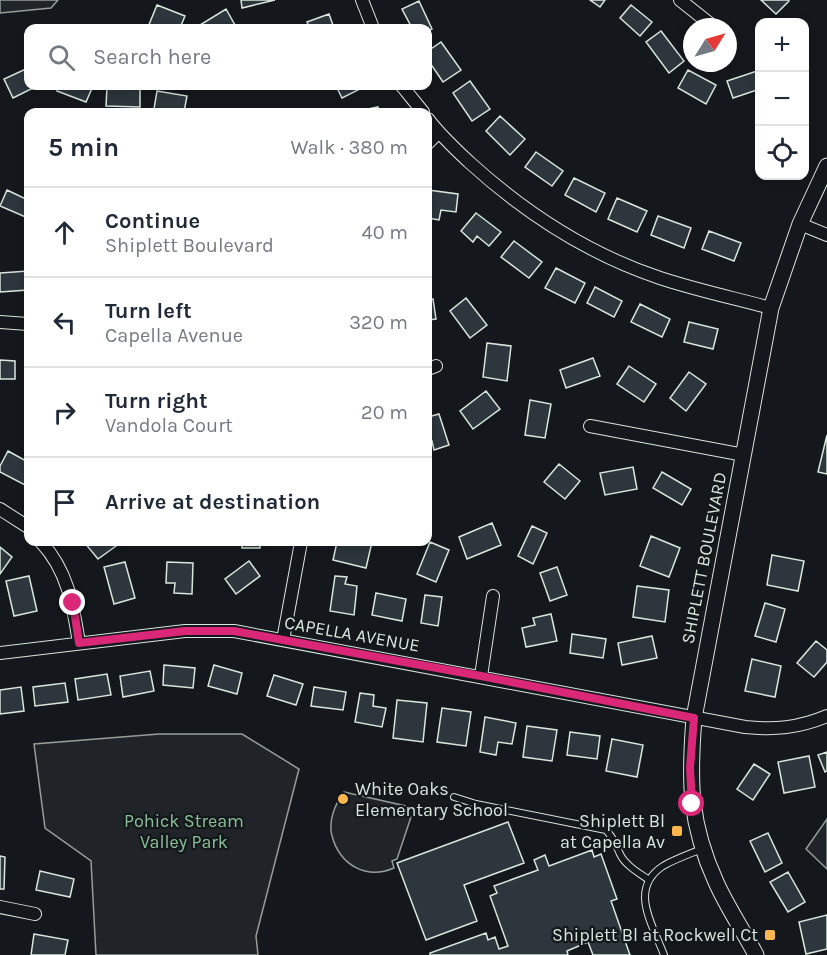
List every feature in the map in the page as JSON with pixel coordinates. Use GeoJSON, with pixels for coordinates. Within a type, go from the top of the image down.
{"type":"FeatureCollection","features":[{"type":"Feature","properties":{"kind":"street"},"geometry":{"type":"LineString","coordinates":[[362,0],[371,24]]}},
{"type":"Feature","properties":{"kind":"street"},"geometry":{"type":"LineString","coordinates":[[680,0],[703,18]]}},
{"type":"Feature","properties":{"kind":"street"},"geometry":{"type":"LineString","coordinates":[[405,90],[420,108]]}},
{"type":"Feature","properties":{"kind":"street"},"geometry":{"type":"LineString","coordinates":[[432,125],[438,133],[500,190],[535,216],[582,244],[621,263],[661,278],[771,308]]}},
{"type":"Feature","properties":{"kind":"street"},"geometry":{"type":"LineString","coordinates":[[432,138],[438,133]]}},
{"type":"Feature","properties":{"kind":"street","name":"SHIPLETT BOULEVARD"},"geometry":{"type":"LineString","coordinates":[[756,955],[716,882],[703,848],[692,804],[690,768],[694,718],[771,308],[800,224],[827,166]]}},
{"type":"Feature","properties":{"kind":"street"},"geometry":{"type":"LineString","coordinates":[[800,224],[827,235]]}},
{"type":"Feature","properties":{"kind":"street"},"geometry":{"type":"LineString","coordinates":[[0,322],[24,324]]}},
{"type":"Feature","properties":{"kind":"street"},"geometry":{"type":"LineString","coordinates":[[590,426],[744,455]]}},
{"type":"Feature","properties":{"kind":"street"},"geometry":{"type":"LineString","coordinates":[[0,509],[24,524]]}},
{"type":"Feature","properties":{"kind":"street"},"geometry":{"type":"LineString","coordinates":[[45,546],[53,555],[66,580],[73,603],[79,643]]}},
{"type":"Feature","properties":{"kind":"street"},"geometry":{"type":"LineString","coordinates":[[283,640],[301,546]]}},
{"type":"Feature","properties":{"kind":"street"},"geometry":{"type":"LineString","coordinates":[[481,676],[493,596]]}},
{"type":"Feature","properties":{"kind":"street","name":"CAPELLA AVENUE"},"geometry":{"type":"LineString","coordinates":[[0,653],[185,631],[217,630],[481,676],[745,727],[776,729],[812,722],[827,716]]}},
{"type":"Feature","properties":{"kind":"street"},"geometry":{"type":"LineString","coordinates":[[0,907],[35,914]]}},
{"type":"Feature","properties":{"kind":"lane"},"geometry":{"type":"LineString","coordinates":[[454,797],[476,804],[606,830],[615,840],[621,857],[636,872],[649,880]]}},
{"type":"Feature","properties":{"kind":"lane"},"geometry":{"type":"LineString","coordinates":[[664,955],[644,902],[645,888],[649,880],[664,866],[703,848]]}},
{"type":"Feature","properties":{"kind":"green space"},"geometry":{"type":"Polygon","coordinates":[[[0,0],[58,0],[51,8],[0,13],[0,0]]]}},
{"type":"Feature","properties":{"kind":"green space","name":"Pohick Stream Valley Park"},"geometry":{"type":"Polygon","coordinates":[[[159,734],[242,734],[299,769],[256,936],[258,955],[96,955],[91,861],[45,828],[34,744],[159,734]]]}},
{"type":"Feature","properties":{"kind":"green space"},"geometry":{"type":"Polygon","coordinates":[[[344,792],[406,806],[411,817],[397,859],[392,861],[394,868],[374,872],[364,871],[341,855],[332,836],[331,824],[335,807],[344,792]]]}},
{"type":"Feature","properties":{"kind":"green space"},"geometry":{"type":"Polygon","coordinates":[[[827,819],[827,869],[806,849],[827,819]]]}},
{"type":"Feature","properties":{"kind":"building"},"geometry":{"type":"Polygon","coordinates":[[[241,0],[275,0],[242,8],[241,0]]]}},
{"type":"Feature","properties":{"kind":"building"},"geometry":{"type":"Polygon","coordinates":[[[590,0],[605,0],[600,7],[590,0]]]}},
{"type":"Feature","properties":{"kind":"building"},"geometry":{"type":"Polygon","coordinates":[[[761,0],[788,0],[789,1],[776,14],[761,0]]]}},
{"type":"Feature","properties":{"kind":"building"},"geometry":{"type":"Polygon","coordinates":[[[419,1],[430,24],[410,24],[402,9],[419,1]]]}},
{"type":"Feature","properties":{"kind":"building"},"geometry":{"type":"Polygon","coordinates":[[[157,5],[185,16],[182,24],[149,24],[157,5]]]}},
{"type":"Feature","properties":{"kind":"building"},"geometry":{"type":"Polygon","coordinates":[[[631,5],[652,22],[640,36],[620,18],[631,5]]]}},
{"type":"Feature","properties":{"kind":"building"},"geometry":{"type":"Polygon","coordinates":[[[226,9],[234,24],[202,24],[226,9]]]}},
{"type":"Feature","properties":{"kind":"building"},"geometry":{"type":"Polygon","coordinates":[[[329,14],[333,24],[308,24],[307,22],[329,14]]]}},
{"type":"Feature","properties":{"kind":"building"},"geometry":{"type":"Polygon","coordinates":[[[661,31],[683,62],[669,73],[646,42],[661,31]]]}},
{"type":"Feature","properties":{"kind":"building"},"geometry":{"type":"Polygon","coordinates":[[[441,42],[461,70],[443,82],[432,66],[432,48],[441,42]]]}},
{"type":"Feature","properties":{"kind":"building"},"geometry":{"type":"Polygon","coordinates":[[[24,70],[24,90],[29,90],[13,98],[4,79],[24,70]]]}},
{"type":"Feature","properties":{"kind":"building"},"geometry":{"type":"Polygon","coordinates":[[[687,72],[692,72],[716,85],[706,104],[678,88],[687,72]]]}},
{"type":"Feature","properties":{"kind":"building"},"geometry":{"type":"Polygon","coordinates":[[[755,72],[755,91],[733,98],[727,81],[755,72]]]}},
{"type":"Feature","properties":{"kind":"building"},"geometry":{"type":"Polygon","coordinates":[[[470,81],[490,109],[472,121],[453,93],[470,81]]]}},
{"type":"Feature","properties":{"kind":"building"},"geometry":{"type":"Polygon","coordinates":[[[57,90],[91,90],[86,102],[57,90]]]}},
{"type":"Feature","properties":{"kind":"building"},"geometry":{"type":"Polygon","coordinates":[[[107,90],[140,90],[140,107],[106,106],[107,90]]]}},
{"type":"Feature","properties":{"kind":"building"},"geometry":{"type":"Polygon","coordinates":[[[338,90],[358,90],[342,98],[338,90]]]}},
{"type":"Feature","properties":{"kind":"building"},"geometry":{"type":"Polygon","coordinates":[[[157,91],[187,96],[185,108],[154,108],[157,91]]]}},
{"type":"Feature","properties":{"kind":"building"},"geometry":{"type":"Polygon","coordinates":[[[500,116],[525,139],[510,155],[486,131],[500,116]]]}},
{"type":"Feature","properties":{"kind":"building"},"geometry":{"type":"Polygon","coordinates":[[[536,152],[563,171],[552,186],[525,167],[536,152]]]}},
{"type":"Feature","properties":{"kind":"building"},"geometry":{"type":"Polygon","coordinates":[[[574,178],[605,193],[596,212],[565,195],[574,178]]]}},
{"type":"Feature","properties":{"kind":"building"},"geometry":{"type":"Polygon","coordinates":[[[7,190],[24,198],[24,216],[0,206],[7,190]]]}},
{"type":"Feature","properties":{"kind":"building"},"geometry":{"type":"Polygon","coordinates":[[[432,191],[458,194],[456,212],[441,210],[439,220],[432,219],[432,191]]]}},
{"type":"Feature","properties":{"kind":"building"},"geometry":{"type":"Polygon","coordinates":[[[617,198],[647,211],[637,232],[608,219],[617,198]]]}},
{"type":"Feature","properties":{"kind":"building"},"geometry":{"type":"Polygon","coordinates":[[[476,213],[501,232],[489,246],[477,236],[473,242],[461,231],[476,213]]]}},
{"type":"Feature","properties":{"kind":"building"},"geometry":{"type":"Polygon","coordinates":[[[658,216],[691,228],[684,248],[651,235],[658,216]]]}},
{"type":"Feature","properties":{"kind":"building"},"geometry":{"type":"Polygon","coordinates":[[[709,231],[741,243],[734,261],[702,249],[709,231]]]}},
{"type":"Feature","properties":{"kind":"building"},"geometry":{"type":"Polygon","coordinates":[[[514,241],[542,262],[529,278],[501,257],[514,241]]]}},
{"type":"Feature","properties":{"kind":"building"},"geometry":{"type":"Polygon","coordinates":[[[556,268],[585,283],[575,303],[545,288],[556,268]]]}},
{"type":"Feature","properties":{"kind":"building"},"geometry":{"type":"Polygon","coordinates":[[[24,271],[24,290],[0,292],[0,273],[24,271]]]}},
{"type":"Feature","properties":{"kind":"building"},"geometry":{"type":"Polygon","coordinates":[[[595,287],[622,301],[614,317],[587,303],[595,287]]]}},
{"type":"Feature","properties":{"kind":"building"},"geometry":{"type":"Polygon","coordinates":[[[466,298],[487,325],[470,338],[450,311],[466,298]]]}},
{"type":"Feature","properties":{"kind":"building"},"geometry":{"type":"Polygon","coordinates":[[[432,299],[436,319],[432,320],[432,299]]]}},
{"type":"Feature","properties":{"kind":"building"},"geometry":{"type":"Polygon","coordinates":[[[640,304],[670,319],[662,337],[631,322],[640,304]]]}},
{"type":"Feature","properties":{"kind":"building"},"geometry":{"type":"Polygon","coordinates":[[[689,322],[718,329],[713,349],[684,342],[689,322]]]}},
{"type":"Feature","properties":{"kind":"building"},"geometry":{"type":"Polygon","coordinates":[[[487,343],[511,346],[507,381],[483,377],[487,343]]]}},
{"type":"Feature","properties":{"kind":"building"},"geometry":{"type":"Polygon","coordinates":[[[593,358],[600,376],[566,388],[560,370],[593,358]]]}},
{"type":"Feature","properties":{"kind":"building"},"geometry":{"type":"Polygon","coordinates":[[[0,360],[15,361],[15,379],[0,379],[0,360]]]}},
{"type":"Feature","properties":{"kind":"building"},"geometry":{"type":"Polygon","coordinates":[[[629,366],[656,384],[644,402],[617,384],[629,366]]]}},
{"type":"Feature","properties":{"kind":"building"},"geometry":{"type":"Polygon","coordinates":[[[689,372],[706,384],[686,411],[670,398],[689,372]]]}},
{"type":"Feature","properties":{"kind":"building"},"geometry":{"type":"Polygon","coordinates":[[[486,391],[500,409],[473,429],[460,411],[486,391]]]}},
{"type":"Feature","properties":{"kind":"building"},"geometry":{"type":"Polygon","coordinates":[[[530,400],[551,404],[545,438],[525,435],[530,400]]]}},
{"type":"Feature","properties":{"kind":"building"},"geometry":{"type":"Polygon","coordinates":[[[439,414],[449,445],[434,450],[432,441],[432,416],[439,414]]]}},
{"type":"Feature","properties":{"kind":"building"},"geometry":{"type":"Polygon","coordinates":[[[827,435],[827,474],[818,472],[827,435]]]}},
{"type":"Feature","properties":{"kind":"building"},"geometry":{"type":"Polygon","coordinates":[[[8,451],[24,460],[24,484],[0,472],[0,466],[8,451]]]}},
{"type":"Feature","properties":{"kind":"building"},"geometry":{"type":"Polygon","coordinates":[[[559,464],[580,481],[565,499],[544,482],[559,464]]]}},
{"type":"Feature","properties":{"kind":"building"},"geometry":{"type":"Polygon","coordinates":[[[633,467],[637,489],[605,495],[600,473],[633,467]]]}},
{"type":"Feature","properties":{"kind":"building"},"geometry":{"type":"Polygon","coordinates":[[[662,472],[691,489],[682,505],[653,488],[662,472]]]}},
{"type":"Feature","properties":{"kind":"building"},"geometry":{"type":"Polygon","coordinates":[[[492,523],[501,545],[467,559],[459,537],[492,523]]]}},
{"type":"Feature","properties":{"kind":"building"},"geometry":{"type":"Polygon","coordinates":[[[532,526],[547,533],[533,564],[518,556],[532,526]]]}},
{"type":"Feature","properties":{"kind":"building"},"geometry":{"type":"Polygon","coordinates":[[[651,536],[680,548],[669,577],[640,566],[651,536]]]}},
{"type":"Feature","properties":{"kind":"building"},"geometry":{"type":"Polygon","coordinates":[[[432,543],[449,550],[436,582],[417,574],[428,546],[432,546],[432,543]]]}},
{"type":"Feature","properties":{"kind":"building"},"geometry":{"type":"Polygon","coordinates":[[[87,546],[116,546],[98,559],[87,546]]]}},
{"type":"Feature","properties":{"kind":"building"},"geometry":{"type":"Polygon","coordinates":[[[242,546],[260,546],[260,548],[242,548],[242,546]]]}},
{"type":"Feature","properties":{"kind":"building"},"geometry":{"type":"Polygon","coordinates":[[[336,546],[371,546],[366,568],[333,560],[336,546]]]}},
{"type":"Feature","properties":{"kind":"building"},"geometry":{"type":"Polygon","coordinates":[[[0,547],[12,557],[0,574],[0,547]]]}},
{"type":"Feature","properties":{"kind":"building"},"geometry":{"type":"Polygon","coordinates":[[[772,555],[804,561],[798,591],[767,585],[772,555]]]}},
{"type":"Feature","properties":{"kind":"building"},"geometry":{"type":"Polygon","coordinates":[[[249,561],[260,576],[236,594],[225,579],[249,561]]]}},
{"type":"Feature","properties":{"kind":"building"},"geometry":{"type":"Polygon","coordinates":[[[125,562],[135,598],[114,604],[104,567],[125,562]]]}},
{"type":"Feature","properties":{"kind":"building"},"geometry":{"type":"Polygon","coordinates":[[[167,562],[193,563],[192,594],[174,593],[175,583],[166,583],[167,562]]]}},
{"type":"Feature","properties":{"kind":"building"},"geometry":{"type":"Polygon","coordinates":[[[557,567],[567,595],[550,601],[540,573],[557,567]]]}},
{"type":"Feature","properties":{"kind":"building"},"geometry":{"type":"Polygon","coordinates":[[[29,576],[37,611],[14,616],[6,581],[29,576]]]}},
{"type":"Feature","properties":{"kind":"building"},"geometry":{"type":"Polygon","coordinates":[[[335,576],[347,577],[345,584],[357,586],[354,615],[330,611],[335,576]]]}},
{"type":"Feature","properties":{"kind":"building"},"geometry":{"type":"Polygon","coordinates":[[[637,586],[669,590],[665,622],[633,617],[637,586]]]}},
{"type":"Feature","properties":{"kind":"building"},"geometry":{"type":"Polygon","coordinates":[[[376,593],[406,599],[402,621],[372,615],[376,593]]]}},
{"type":"Feature","properties":{"kind":"building"},"geometry":{"type":"Polygon","coordinates":[[[425,595],[442,597],[438,626],[421,623],[425,595]]]}},
{"type":"Feature","properties":{"kind":"building"},"geometry":{"type":"Polygon","coordinates":[[[765,603],[785,609],[776,642],[755,636],[765,603]]]}},
{"type":"Feature","properties":{"kind":"building"},"geometry":{"type":"Polygon","coordinates":[[[551,614],[557,641],[526,647],[522,628],[535,625],[533,618],[551,614]]]}},
{"type":"Feature","properties":{"kind":"building"},"geometry":{"type":"Polygon","coordinates":[[[572,634],[606,639],[603,658],[570,653],[572,634]]]}},
{"type":"Feature","properties":{"kind":"building"},"geometry":{"type":"Polygon","coordinates":[[[652,636],[657,658],[622,665],[618,643],[652,636]]]}},
{"type":"Feature","properties":{"kind":"building"},"geometry":{"type":"Polygon","coordinates":[[[816,641],[827,650],[827,662],[814,677],[797,663],[816,641]]]}},
{"type":"Feature","properties":{"kind":"building"},"geometry":{"type":"Polygon","coordinates":[[[752,659],[781,666],[775,697],[745,691],[752,659]]]}},
{"type":"Feature","properties":{"kind":"building"},"geometry":{"type":"Polygon","coordinates":[[[164,665],[195,668],[193,688],[163,685],[164,665]]]}},
{"type":"Feature","properties":{"kind":"building"},"geometry":{"type":"Polygon","coordinates":[[[214,665],[242,673],[237,694],[208,686],[214,665]]]}},
{"type":"Feature","properties":{"kind":"building"},"geometry":{"type":"Polygon","coordinates":[[[150,671],[154,691],[123,697],[120,676],[150,671]]]}},
{"type":"Feature","properties":{"kind":"building"},"geometry":{"type":"Polygon","coordinates":[[[107,674],[111,695],[78,700],[75,679],[107,674]]]}},
{"type":"Feature","properties":{"kind":"building"},"geometry":{"type":"Polygon","coordinates":[[[274,675],[303,684],[296,705],[267,696],[274,675]]]}},
{"type":"Feature","properties":{"kind":"building"},"geometry":{"type":"Polygon","coordinates":[[[65,683],[68,702],[35,706],[33,687],[65,683]]]}},
{"type":"Feature","properties":{"kind":"building"},"geometry":{"type":"Polygon","coordinates":[[[21,687],[24,711],[0,714],[0,690],[21,687]]]}},
{"type":"Feature","properties":{"kind":"building"},"geometry":{"type":"Polygon","coordinates":[[[314,687],[346,692],[343,710],[311,706],[314,687]]]}},
{"type":"Feature","properties":{"kind":"building"},"geometry":{"type":"Polygon","coordinates":[[[360,693],[374,695],[373,706],[386,708],[382,727],[355,722],[360,693]]]}},
{"type":"Feature","properties":{"kind":"building"},"geometry":{"type":"Polygon","coordinates":[[[397,700],[427,703],[423,742],[393,738],[397,700]]]}},
{"type":"Feature","properties":{"kind":"building"},"geometry":{"type":"Polygon","coordinates":[[[442,708],[471,712],[466,746],[437,742],[442,708]]]}},
{"type":"Feature","properties":{"kind":"building"},"geometry":{"type":"Polygon","coordinates":[[[485,717],[516,723],[512,744],[498,742],[496,755],[480,752],[485,717]]]}},
{"type":"Feature","properties":{"kind":"building"},"geometry":{"type":"Polygon","coordinates":[[[527,726],[557,730],[552,761],[523,757],[527,726]]]}},
{"type":"Feature","properties":{"kind":"building"},"geometry":{"type":"Polygon","coordinates":[[[570,732],[600,736],[597,759],[567,755],[570,732]]]}},
{"type":"Feature","properties":{"kind":"building"},"geometry":{"type":"Polygon","coordinates":[[[612,739],[643,745],[637,777],[606,771],[612,739]]]}},
{"type":"Feature","properties":{"kind":"building"},"geometry":{"type":"Polygon","coordinates":[[[827,752],[827,771],[825,772],[818,755],[827,752]]]}},
{"type":"Feature","properties":{"kind":"building"},"geometry":{"type":"Polygon","coordinates":[[[809,756],[815,787],[784,793],[778,762],[809,756]]]}},
{"type":"Feature","properties":{"kind":"building"},"geometry":{"type":"Polygon","coordinates":[[[754,764],[770,774],[753,800],[737,789],[754,764]]]}},
{"type":"Feature","properties":{"kind":"building"},"geometry":{"type":"Polygon","coordinates":[[[508,822],[524,863],[464,885],[477,921],[426,940],[397,863],[508,822]]]}},
{"type":"Feature","properties":{"kind":"building"},"geometry":{"type":"Polygon","coordinates":[[[768,833],[782,863],[765,872],[750,841],[768,833]]]}},
{"type":"Feature","properties":{"kind":"building"},"geometry":{"type":"Polygon","coordinates":[[[592,850],[594,857],[601,854],[617,899],[611,901],[630,955],[593,955],[588,942],[567,951],[568,955],[430,955],[430,953],[486,933],[488,940],[495,937],[499,949],[508,946],[490,896],[497,893],[494,886],[538,870],[534,860],[545,855],[549,866],[592,850]]]}},
{"type":"Feature","properties":{"kind":"building"},"geometry":{"type":"Polygon","coordinates":[[[0,856],[5,857],[4,889],[0,889],[0,856]]]}},
{"type":"Feature","properties":{"kind":"building"},"geometry":{"type":"Polygon","coordinates":[[[40,871],[74,879],[70,897],[36,890],[40,871]]]}},
{"type":"Feature","properties":{"kind":"building"},"geometry":{"type":"Polygon","coordinates":[[[788,872],[805,902],[788,912],[770,882],[788,872]]]}},
{"type":"Feature","properties":{"kind":"building"},"geometry":{"type":"Polygon","coordinates":[[[827,915],[827,949],[806,954],[799,922],[827,915]]]}},
{"type":"Feature","properties":{"kind":"building"},"geometry":{"type":"Polygon","coordinates":[[[34,934],[68,940],[65,955],[31,955],[34,934]]]}},
{"type":"Feature","properties":{"kind":"place","name":"White Oaks Elementary School"},"geometry":{"type":"Point","coordinates":[343,799]}},
{"type":"Feature","properties":{"kind":"place","name":"Shiplett Bl at Capella Av"},"geometry":{"type":"Point","coordinates":[677,831]}},
{"type":"Feature","properties":{"kind":"place","name":"Shiplett Bl at Rockwell Ct"},"geometry":{"type":"Point","coordinates":[770,935]}},
{"type":"Feature","properties":{"kind":"route"},"geometry":{"type":"LineString","coordinates":[[73,603],[79,643],[185,631],[234,631],[694,718],[690,768],[692,804]]}}]}
